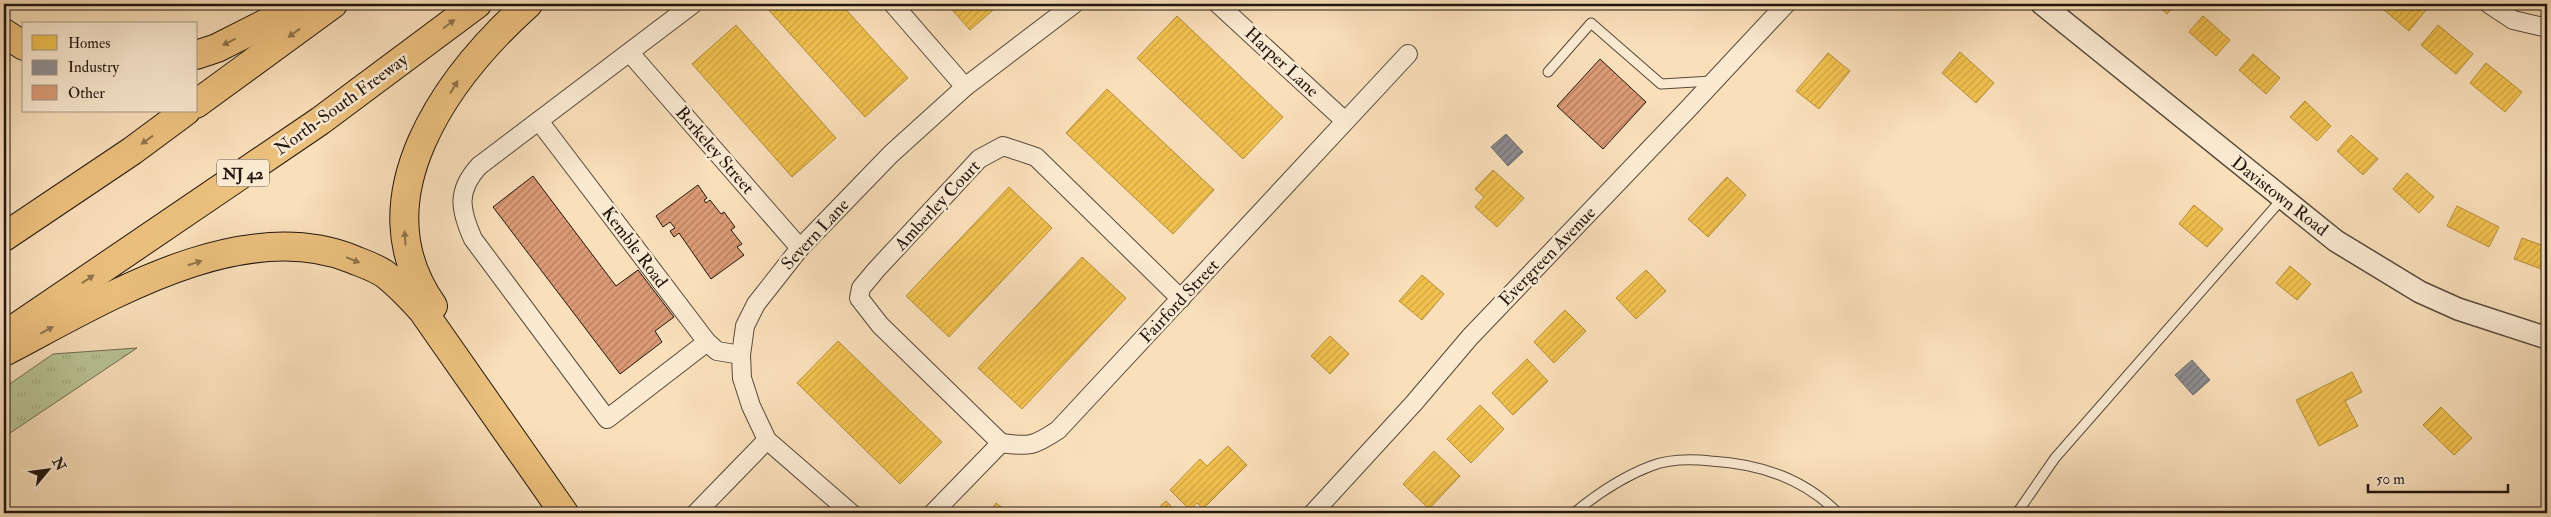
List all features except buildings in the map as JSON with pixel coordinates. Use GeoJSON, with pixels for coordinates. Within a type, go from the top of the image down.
{"type":"FeatureCollection","features":[{"type":"Feature","properties":{"kind":"highway"},"geometry":{"type":"LineString","coordinates":[[198,53],[217,48],[304,4]]}},
{"type":"Feature","properties":{"kind":"highway"},"geometry":{"type":"LineString","coordinates":[[198,103],[333,4]]}},
{"type":"Feature","properties":{"kind":"highway","name":"North-South Freeway"},"geometry":{"type":"LineString","coordinates":[[4,336],[320,121],[477,4]]}},
{"type":"Feature","properties":{"kind":"highway"},"geometry":{"type":"LineString","coordinates":[[528,4],[459,78],[431,123],[414,159],[403,210],[405,247],[415,276],[429,301],[580,513]]}},
{"type":"Feature","properties":{"kind":"highway"},"geometry":{"type":"LineString","coordinates":[[4,33],[22,45]]}},
{"type":"Feature","properties":{"kind":"highway"},"geometry":{"type":"LineString","coordinates":[[4,237],[132,151],[185,112]]}},
{"type":"Feature","properties":{"kind":"highway"},"geometry":{"type":"LineString","coordinates":[[4,352],[118,292],[194,263],[249,249],[300,246],[333,251],[385,274],[417,304],[564,513]]}},
{"type":"Feature","properties":{"kind":"street"},"geometry":{"type":"LineString","coordinates":[[693,4],[480,166],[467,180],[462,198],[464,220],[473,239],[607,419],[706,342]]}},
{"type":"Feature","properties":{"kind":"street"},"geometry":{"type":"LineString","coordinates":[[893,4],[965,87]]}},
{"type":"Feature","properties":{"kind":"street","name":"Severn Lane"},"geometry":{"type":"LineString","coordinates":[[852,513],[767,440],[751,406],[742,378],[741,354],[745,326],[756,304],[800,248],[891,154],[965,87],[1074,4]]}},
{"type":"Feature","properties":{"kind":"street","name":"Harper Lane"},"geometry":{"type":"LineString","coordinates":[[1218,4],[1345,121]]}},
{"type":"Feature","properties":{"kind":"street","name":"Evergreen Avenue"},"geometry":{"type":"LineString","coordinates":[[1313,513],[1414,403],[1470,337],[1786,4]]}},
{"type":"Feature","properties":{"kind":"street","name":"Davistown Road"},"geometry":{"type":"LineString","coordinates":[[2042,4],[2282,199],[2336,240],[2420,292],[2458,309],[2547,338]]}},
{"type":"Feature","properties":{"kind":"street"},"geometry":{"type":"LineString","coordinates":[[2489,4],[2513,20],[2547,28]]}},
{"type":"Feature","properties":{"kind":"street","name":"Berkeley Street"},"geometry":{"type":"LineString","coordinates":[[630,53],[800,248]]}},
{"type":"Feature","properties":{"kind":"street","name":"Fairford Street"},"geometry":{"type":"LineString","coordinates":[[1001,443],[1026,446],[1042,442],[1058,430],[1408,54]]}},
{"type":"Feature","properties":{"kind":"street","name":"Kemble Road"},"geometry":{"type":"LineString","coordinates":[[539,120],[706,342],[717,351],[741,354]]}},
{"type":"Feature","properties":{"kind":"street","name":"Amberley Court"},"geometry":{"type":"LineString","coordinates":[[1001,443],[880,326],[859,298],[861,288],[876,270],[980,159],[1003,146],[1036,157],[1181,299]]}},
{"type":"Feature","properties":{"kind":"street"},"geometry":{"type":"LineString","coordinates":[[696,513],[767,440]]}},
{"type":"Feature","properties":{"kind":"street"},"geometry":{"type":"LineString","coordinates":[[933,513],[1001,443]]}},
{"type":"Feature","properties":{"kind":"lane"},"geometry":{"type":"LineString","coordinates":[[1548,72],[1591,23],[1661,84],[1714,81]]}},
{"type":"Feature","properties":{"kind":"lane"},"geometry":{"type":"LineString","coordinates":[[2017,513],[2055,458],[2282,199]]}},
{"type":"Feature","properties":{"kind":"lane"},"geometry":{"type":"LineString","coordinates":[[1574,513],[1603,489],[1652,465],[1690,459],[1737,463],[1763,468],[1796,481],[1825,500],[1838,513]]}},
{"type":"Feature","properties":{"kind":"green space"},"geometry":{"type":"Polygon","coordinates":[[[137,348],[4,437],[4,388],[53,354],[137,348]]]}}]}
